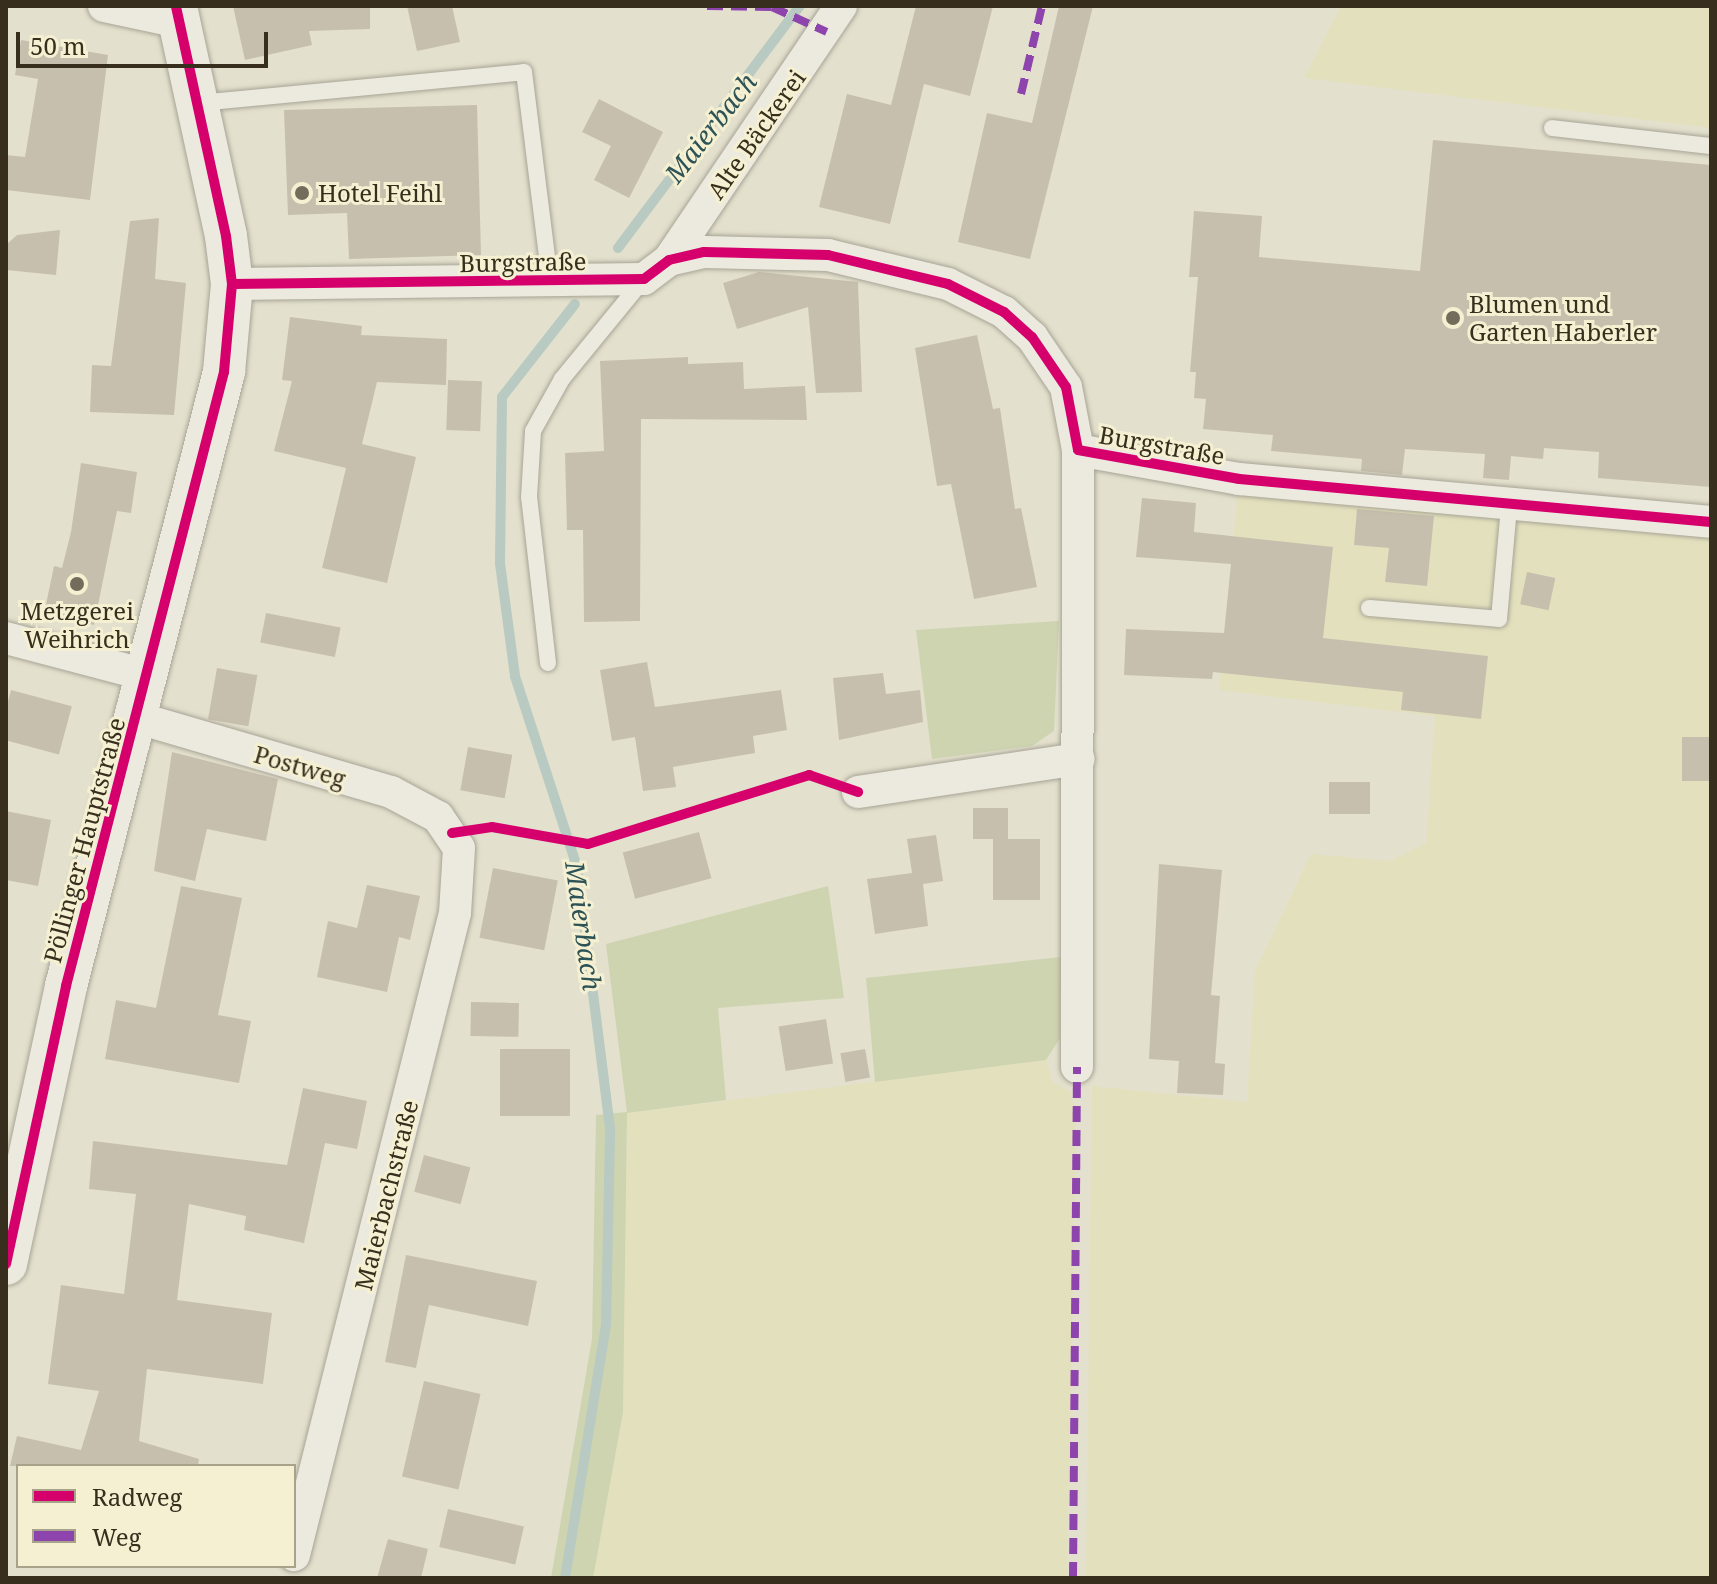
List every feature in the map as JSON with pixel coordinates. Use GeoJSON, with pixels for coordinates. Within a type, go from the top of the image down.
{"type":"FeatureCollection","features":[{"type":"Feature","properties":{"kind":"street"},"geometry":{"type":"LineString","coordinates":[[104,6],[177,14]]}},
{"type":"Feature","properties":{"kind":"street","name":"Alte Bäckerei"},"geometry":{"type":"LineString","coordinates":[[656,270],[841,6]]}},
{"type":"Feature","properties":{"kind":"street","name":"Pöllinger Hauptstraße"},"geometry":{"type":"LineString","coordinates":[[6,1264],[66,986],[211,440],[232,284],[198,103],[177,14]]}},
{"type":"Feature","properties":{"kind":"street","name":"Burgstraße"},"geometry":{"type":"LineString","coordinates":[[232,284],[550,282],[656,270],[749,249],[828,255],[948,284],[1004,312],[1032,337],[1066,387],[1078,450],[1077,1067]]}},
{"type":"Feature","properties":{"kind":"street","name":"Burgstraße"},"geometry":{"type":"LineString","coordinates":[[1078,450],[1239,479],[1711,522]]}},
{"type":"Feature","properties":{"kind":"street"},"geometry":{"type":"LineString","coordinates":[[6,638],[150,676]]}},
{"type":"Feature","properties":{"kind":"street","name":"Postweg"},"geometry":{"type":"LineString","coordinates":[[138,718],[391,792],[438,817],[452,833]]}},
{"type":"Feature","properties":{"kind":"street"},"geometry":{"type":"LineString","coordinates":[[858,792],[1079,759]]}},
{"type":"Feature","properties":{"kind":"street","name":"Maierbachstraße"},"geometry":{"type":"LineString","coordinates":[[296,1547],[455,913],[461,876],[452,833]]}},
{"type":"Feature","properties":{"kind":"lane"},"geometry":{"type":"LineString","coordinates":[[198,103],[524,72],[550,282]]}},
{"type":"Feature","properties":{"kind":"lane"},"geometry":{"type":"LineString","coordinates":[[1552,128],[1711,146]]}},
{"type":"Feature","properties":{"kind":"lane"},"geometry":{"type":"LineString","coordinates":[[548,663],[529,497],[533,431],[562,379],[656,270]]}},
{"type":"Feature","properties":{"kind":"lane"},"geometry":{"type":"LineString","coordinates":[[1369,608],[1499,619],[1509,506]]}},
{"type":"Feature","properties":{"kind":"shaded area"},"geometry":{"type":"Polygon","coordinates":[[[1341,6],[1711,6],[1711,128],[1304,78],[1341,6]]]}},
{"type":"Feature","properties":{"kind":"shaded area"},"geometry":{"type":"Polygon","coordinates":[[[1238,489],[1711,532],[1711,1578],[1086,1578],[1092,1086],[1247,1102],[1255,971],[1311,854],[1390,861],[1426,843],[1435,716],[1219,690],[1238,489]]]}},
{"type":"Feature","properties":{"kind":"shaded area"},"geometry":{"type":"Polygon","coordinates":[[[1046,1060],[1053,1082],[1071,1092],[1076,1128],[1067,1578],[593,1578],[623,1412],[627,1113],[1046,1060]]]}},
{"type":"Feature","properties":{"kind":"green space"},"geometry":{"type":"Polygon","coordinates":[[[1059,621],[1054,731],[1032,746],[932,759],[916,630],[1059,621]]]}},
{"type":"Feature","properties":{"kind":"green space"},"geometry":{"type":"Polygon","coordinates":[[[828,886],[844,998],[718,1008],[726,1100],[627,1113],[623,1412],[593,1578],[551,1578],[592,1339],[596,1115],[627,1112],[606,944],[828,886]]]}},
{"type":"Feature","properties":{"kind":"green space"},"geometry":{"type":"Polygon","coordinates":[[[1061,957],[1060,1038],[1046,1060],[875,1082],[866,978],[1061,957]]]}},
{"type":"Feature","properties":{"kind":"building"},"geometry":{"type":"Polygon","coordinates":[[[233,6],[370,6],[370,29],[309,31],[312,45],[245,60],[233,6]]]}},
{"type":"Feature","properties":{"kind":"building"},"geometry":{"type":"Polygon","coordinates":[[[407,6],[452,6],[460,42],[417,51],[407,6]]]}},
{"type":"Feature","properties":{"kind":"building"},"geometry":{"type":"Polygon","coordinates":[[[916,6],[993,6],[970,96],[924,84],[890,224],[819,207],[847,94],[891,105],[916,6]]]}},
{"type":"Feature","properties":{"kind":"building"},"geometry":{"type":"Polygon","coordinates":[[[1059,6],[1093,6],[1030,259],[958,242],[987,113],[1032,123],[1059,6]]]}},
{"type":"Feature","properties":{"kind":"building"},"geometry":{"type":"Polygon","coordinates":[[[21,40],[108,55],[90,200],[6,190],[6,155],[25,157],[38,79],[15,75],[21,40]]]}},
{"type":"Feature","properties":{"kind":"building"},"geometry":{"type":"Polygon","coordinates":[[[599,99],[663,132],[629,198],[594,180],[611,146],[582,132],[599,99]]]}},
{"type":"Feature","properties":{"kind":"building"},"geometry":{"type":"Polygon","coordinates":[[[477,105],[481,255],[349,259],[347,213],[288,215],[284,110],[477,105]]]}},
{"type":"Feature","properties":{"kind":"building","name":"Blumen und Garten Haberler"},"geometry":{"type":"Polygon","coordinates":[[[1433,140],[1711,165],[1711,487],[1598,478],[1599,452],[1544,448],[1543,459],[1511,456],[1509,480],[1483,478],[1485,454],[1405,449],[1402,475],[1361,471],[1362,459],[1271,451],[1273,435],[1203,429],[1206,399],[1194,398],[1196,372],[1190,372],[1198,277],[1189,277],[1194,211],[1262,216],[1259,257],[1420,271],[1433,140]]]}},
{"type":"Feature","properties":{"kind":"building"},"geometry":{"type":"Polygon","coordinates":[[[159,218],[155,279],[186,283],[174,415],[90,412],[92,365],[111,366],[130,221],[159,218]]]}},
{"type":"Feature","properties":{"kind":"building"},"geometry":{"type":"Polygon","coordinates":[[[60,230],[56,275],[6,270],[6,245],[17,235],[60,230]]]}},
{"type":"Feature","properties":{"kind":"building"},"geometry":{"type":"Polygon","coordinates":[[[759,272],[858,282],[862,392],[816,393],[808,307],[737,329],[723,283],[759,272]]]}},
{"type":"Feature","properties":{"kind":"building"},"geometry":{"type":"Polygon","coordinates":[[[290,317],[362,326],[361,335],[447,339],[446,385],[377,382],[362,444],[416,457],[387,583],[322,568],[346,468],[274,451],[292,381],[282,380],[290,317]]]}},
{"type":"Feature","properties":{"kind":"building"},"geometry":{"type":"Polygon","coordinates":[[[977,335],[993,409],[1000,408],[1015,509],[1021,508],[1037,587],[974,599],[951,484],[937,486],[915,348],[977,335]]]}},
{"type":"Feature","properties":{"kind":"building"},"geometry":{"type":"Polygon","coordinates":[[[688,357],[688,364],[743,362],[744,389],[805,386],[807,420],[641,419],[640,621],[584,622],[583,530],[567,530],[565,453],[604,451],[600,361],[688,357]]]}},
{"type":"Feature","properties":{"kind":"building"},"geometry":{"type":"Polygon","coordinates":[[[448,380],[482,381],[480,431],[446,430],[448,380]]]}},
{"type":"Feature","properties":{"kind":"building"},"geometry":{"type":"Polygon","coordinates":[[[81,463],[137,472],[131,513],[117,511],[94,625],[44,614],[54,566],[62,568],[71,532],[81,463]]]}},
{"type":"Feature","properties":{"kind":"building"},"geometry":{"type":"Polygon","coordinates":[[[1142,498],[1196,503],[1194,532],[1333,547],[1323,638],[1488,656],[1481,719],[1401,710],[1403,692],[1213,672],[1212,679],[1124,675],[1126,629],[1224,633],[1231,564],[1136,557],[1142,498]]]}},
{"type":"Feature","properties":{"kind":"building"},"geometry":{"type":"Polygon","coordinates":[[[1357,509],[1434,516],[1427,586],[1385,582],[1389,548],[1354,545],[1357,509]]]}},
{"type":"Feature","properties":{"kind":"building"},"geometry":{"type":"Polygon","coordinates":[[[1527,572],[1555,578],[1549,610],[1520,604],[1527,572]]]}},
{"type":"Feature","properties":{"kind":"building"},"geometry":{"type":"Polygon","coordinates":[[[266,613],[341,628],[335,657],[260,642],[266,613]]]}},
{"type":"Feature","properties":{"kind":"building"},"geometry":{"type":"Polygon","coordinates":[[[647,662],[655,707],[781,690],[787,730],[753,736],[755,753],[673,767],[676,787],[643,791],[635,737],[612,741],[600,670],[647,662]]]}},
{"type":"Feature","properties":{"kind":"building"},"geometry":{"type":"Polygon","coordinates":[[[217,668],[257,675],[248,726],[208,719],[217,668]]]}},
{"type":"Feature","properties":{"kind":"building"},"geometry":{"type":"Polygon","coordinates":[[[883,673],[886,694],[920,690],[923,722],[839,740],[833,678],[883,673]]]}},
{"type":"Feature","properties":{"kind":"building"},"geometry":{"type":"Polygon","coordinates":[[[11,690],[72,706],[59,755],[6,740],[6,709],[11,690]]]}},
{"type":"Feature","properties":{"kind":"building"},"geometry":{"type":"Polygon","coordinates":[[[1682,737],[1711,737],[1711,781],[1682,781],[1682,737]]]}},
{"type":"Feature","properties":{"kind":"building"},"geometry":{"type":"Polygon","coordinates":[[[468,747],[512,755],[505,798],[460,790],[468,747]]]}},
{"type":"Feature","properties":{"kind":"building"},"geometry":{"type":"Polygon","coordinates":[[[172,752],[278,779],[266,841],[207,829],[195,881],[154,871],[172,752]]]}},
{"type":"Feature","properties":{"kind":"building"},"geometry":{"type":"Polygon","coordinates":[[[1329,782],[1370,782],[1370,814],[1329,814],[1329,782]]]}},
{"type":"Feature","properties":{"kind":"building"},"geometry":{"type":"Polygon","coordinates":[[[973,808],[1008,808],[1008,839],[973,839],[973,808]]]}},
{"type":"Feature","properties":{"kind":"building"},"geometry":{"type":"Polygon","coordinates":[[[6,811],[51,820],[38,886],[6,880],[6,811]]]}},
{"type":"Feature","properties":{"kind":"building"},"geometry":{"type":"Polygon","coordinates":[[[699,832],[711,878],[635,899],[623,852],[699,832]]]}},
{"type":"Feature","properties":{"kind":"building"},"geometry":{"type":"Polygon","coordinates":[[[936,835],[943,881],[923,884],[928,926],[875,934],[867,879],[912,873],[907,839],[936,835]]]}},
{"type":"Feature","properties":{"kind":"building"},"geometry":{"type":"Polygon","coordinates":[[[993,839],[1040,839],[1040,900],[993,900],[993,839]]]}},
{"type":"Feature","properties":{"kind":"building"},"geometry":{"type":"Polygon","coordinates":[[[1159,864],[1222,870],[1211,995],[1220,996],[1215,1063],[1225,1064],[1223,1095],[1177,1093],[1179,1061],[1149,1059],[1159,864]]]}},
{"type":"Feature","properties":{"kind":"building"},"geometry":{"type":"Polygon","coordinates":[[[493,868],[558,881],[544,950],[479,938],[493,868]]]}},
{"type":"Feature","properties":{"kind":"building"},"geometry":{"type":"Polygon","coordinates":[[[367,885],[420,896],[410,940],[399,937],[387,992],[317,977],[328,921],[357,928],[367,885]]]}},
{"type":"Feature","properties":{"kind":"building"},"geometry":{"type":"Polygon","coordinates":[[[181,886],[242,898],[218,1015],[251,1021],[239,1083],[105,1059],[116,1000],[156,1008],[181,886]]]}},
{"type":"Feature","properties":{"kind":"building"},"geometry":{"type":"Polygon","coordinates":[[[471,1002],[519,1003],[518,1037],[470,1036],[471,1002]]]}},
{"type":"Feature","properties":{"kind":"building"},"geometry":{"type":"Polygon","coordinates":[[[826,1019],[833,1063],[786,1071],[779,1027],[826,1019]]]}},
{"type":"Feature","properties":{"kind":"building"},"geometry":{"type":"Polygon","coordinates":[[[500,1049],[570,1049],[570,1116],[500,1116],[500,1049]]]}},
{"type":"Feature","properties":{"kind":"building"},"geometry":{"type":"Polygon","coordinates":[[[865,1049],[870,1078],[845,1082],[840,1053],[865,1049]]]}},
{"type":"Feature","properties":{"kind":"building"},"geometry":{"type":"Polygon","coordinates":[[[303,1088],[367,1101],[357,1149],[325,1143],[304,1243],[244,1230],[246,1216],[189,1204],[177,1300],[272,1313],[263,1384],[147,1369],[139,1441],[199,1459],[198,1464],[10,1466],[17,1436],[81,1450],[99,1391],[48,1384],[61,1285],[124,1294],[136,1194],[89,1189],[93,1141],[287,1165],[303,1088]]]}},
{"type":"Feature","properties":{"kind":"building"},"geometry":{"type":"Polygon","coordinates":[[[424,1155],[470,1167],[461,1204],[414,1192],[424,1155]]]}},
{"type":"Feature","properties":{"kind":"building"},"geometry":{"type":"Polygon","coordinates":[[[406,1255],[537,1281],[528,1326],[429,1305],[416,1368],[385,1362],[406,1255]]]}},
{"type":"Feature","properties":{"kind":"building"},"geometry":{"type":"Polygon","coordinates":[[[424,1381],[481,1394],[458,1490],[402,1476],[424,1381]]]}},
{"type":"Feature","properties":{"kind":"building"},"geometry":{"type":"Polygon","coordinates":[[[448,1509],[524,1527],[515,1565],[439,1547],[448,1509]]]}},
{"type":"Feature","properties":{"kind":"building"},"geometry":{"type":"Polygon","coordinates":[[[388,1539],[428,1549],[421,1578],[377,1578],[388,1539]]]}},
{"type":"Feature","properties":{"kind":"waterway","name":"Maierbach"},"geometry":{"type":"LineString","coordinates":[[618,248],[800,6]]}},
{"type":"Feature","properties":{"kind":"waterway","name":"Maierbach"},"geometry":{"type":"LineString","coordinates":[[565,1578],[606,1326],[610,1128],[577,867],[515,676],[500,563],[502,397],[575,304]]}},
{"type":"Feature","properties":{"kind":"marked path"},"geometry":{"type":"LineString","coordinates":[[707,6],[772,7],[827,32]]}},
{"type":"Feature","properties":{"kind":"marked path"},"geometry":{"type":"LineString","coordinates":[[1021,94],[1042,6]]}},
{"type":"Feature","properties":{"kind":"marked path"},"geometry":{"type":"LineString","coordinates":[[1073,1578],[1077,1067]]}},
{"type":"Feature","properties":{"kind":"cycle path"},"geometry":{"type":"LineString","coordinates":[[6,1264],[66,986],[224,372],[232,284],[226,236],[176,6]]}},
{"type":"Feature","properties":{"kind":"cycle path"},"geometry":{"type":"LineString","coordinates":[[232,284],[644,279],[669,260],[704,252],[828,255],[948,284],[1004,312],[1032,337],[1066,387],[1078,450],[1239,479],[1711,522]]}},
{"type":"Feature","properties":{"kind":"cycle path"},"geometry":{"type":"LineString","coordinates":[[452,833],[492,827],[588,844],[809,775],[858,792]]}},
{"type":"Feature","properties":{"kind":"place","name":"Hotel Feihl"},"geometry":{"type":"Point","coordinates":[302,193]}},
{"type":"Feature","properties":{"kind":"place","name":"Blumen und Garten Haberler"},"geometry":{"type":"Point","coordinates":[1453,318]}},
{"type":"Feature","properties":{"kind":"place","name":"Metzgerei Weihrich"},"geometry":{"type":"Point","coordinates":[77,584]}}]}
